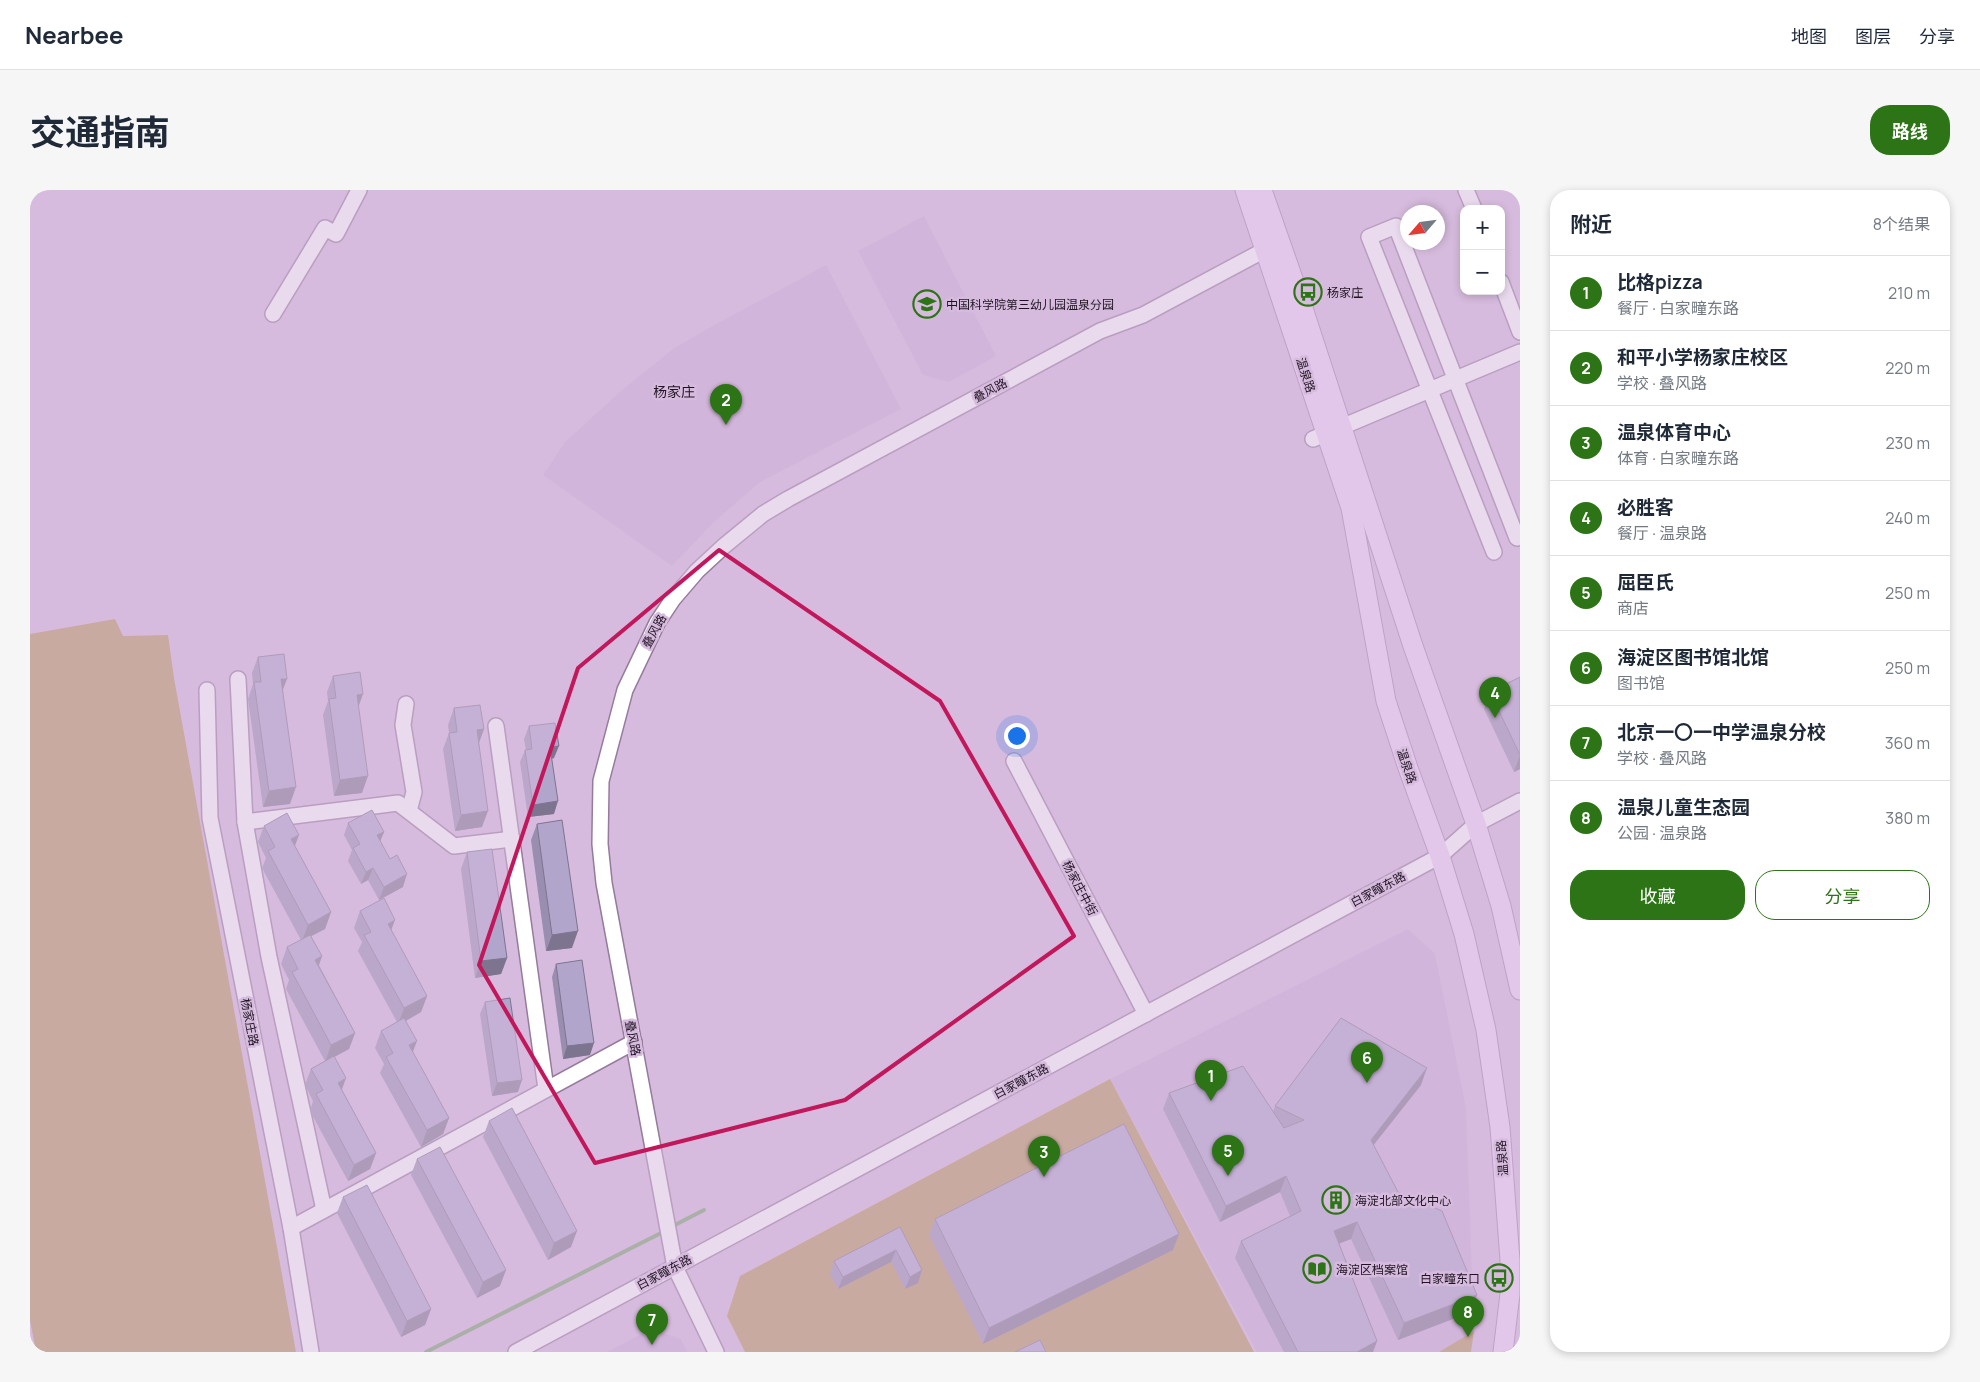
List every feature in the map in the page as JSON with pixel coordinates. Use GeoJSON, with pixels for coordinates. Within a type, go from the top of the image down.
{"type":"FeatureCollection","features":[{"type":"Feature","properties":{"kind":"main road","name":"温泉路"},"geometry":{"type":"LineString","coordinates":[[1244,190],[1273,246]]}},
{"type":"Feature","properties":{"kind":"main road","name":"温泉路"},"geometry":{"type":"LineString","coordinates":[[1262,190],[1273,246],[1327,433],[1351,508],[1386,701],[1440,856],[1464,934],[1486,1030],[1500,1127],[1510,1268],[1510,1294],[1503,1352]]}},
{"type":"Feature","properties":{"kind":"main road","name":"温泉路"},"geometry":{"type":"LineString","coordinates":[[1327,433],[1413,646],[1476,824],[1501,906],[1520,990]]}},
{"type":"Feature","properties":{"kind":"street"},"geometry":{"type":"LineString","coordinates":[[273,314],[325,228],[336,234],[359,190]]}},
{"type":"Feature","properties":{"kind":"street"},"geometry":{"type":"LineString","coordinates":[[1466,190],[1472,205]]}},
{"type":"Feature","properties":{"kind":"street"},"geometry":{"type":"LineString","coordinates":[[1494,552],[1369,237],[1396,226],[1517,538]]}},
{"type":"Feature","properties":{"kind":"street","name":"叠风路"},"geometry":{"type":"LineString","coordinates":[[716,1352],[675,1266],[604,883],[600,844],[601,781],[625,690],[657,623],[697,571],[762,514],[1100,331],[1143,315],[1273,246]]}},
{"type":"Feature","properties":{"kind":"street"},"geometry":{"type":"LineString","coordinates":[[1505,293],[1520,332]]}},
{"type":"Feature","properties":{"kind":"street"},"geometry":{"type":"LineString","coordinates":[[1327,433],[1520,352]]}},
{"type":"Feature","properties":{"kind":"street"},"geometry":{"type":"LineString","coordinates":[[238,679],[245,822],[269,957],[324,1210]]}},
{"type":"Feature","properties":{"kind":"street","name":"杨家庄路"},"geometry":{"type":"LineString","coordinates":[[207,690],[210,818],[291,1228],[311,1352]]}},
{"type":"Feature","properties":{"kind":"street"},"geometry":{"type":"LineString","coordinates":[[406,704],[403,726],[414,792],[409,811]]}},
{"type":"Feature","properties":{"kind":"street"},"geometry":{"type":"LineString","coordinates":[[496,726],[546,1089]]}},
{"type":"Feature","properties":{"kind":"street","name":"杨家庄中街"},"geometry":{"type":"LineString","coordinates":[[1014,761],[1146,1014]]}},
{"type":"Feature","properties":{"kind":"street","name":"白家疃东路"},"geometry":{"type":"LineString","coordinates":[[516,1352],[1440,856],[1476,824],[1520,801]]}},
{"type":"Feature","properties":{"kind":"street"},"geometry":{"type":"LineString","coordinates":[[245,822],[398,803],[454,846],[512,839]]}},
{"type":"Feature","properties":{"kind":"street"},"geometry":{"type":"LineString","coordinates":[[291,1228],[634,1042]]}},
{"type":"Feature","properties":{"kind":"highlighted area"},"geometry":{"type":"Polygon","coordinates":[[[719,550],[940,701],[1074,936],[845,1100],[595,1163],[479,965],[578,668],[719,550]]]}},
{"type":"Feature","properties":{"kind":"shaded area","name":"中国科学院第三幼儿园温泉分园"},"geometry":{"type":"Polygon","coordinates":[[[924,216],[996,356],[949,382],[923,375],[858,251],[924,216]]]}},
{"type":"Feature","properties":{"kind":"shaded area"},"geometry":{"type":"Polygon","coordinates":[[[826,265],[901,409],[760,482],[714,522],[672,566],[543,475],[565,442],[622,390],[673,349],[826,265]]]}},
{"type":"Feature","properties":{"kind":"shaded area"},"geometry":{"type":"Polygon","coordinates":[[[115,619],[123,636],[168,635],[174,678],[296,1352],[36,1352],[30,1320],[30,634],[115,619]]]}},
{"type":"Feature","properties":{"kind":"shaded area","name":"海淀北部文化中心"},"geometry":{"type":"Polygon","coordinates":[[[1408,929],[1435,954],[1466,1108],[1474,1331],[1443,1352],[1257,1352],[1110,1079],[1408,929]]]}},
{"type":"Feature","properties":{"kind":"shaded area"},"geometry":{"type":"Polygon","coordinates":[[[1110,1079],[1254,1352],[745,1352],[727,1316],[740,1276],[1110,1079]]]}},
{"type":"Feature","properties":{"kind":"shaded area"},"geometry":{"type":"Polygon","coordinates":[[[651,1329],[681,1339],[687,1352],[607,1352],[651,1329]]]}},
{"type":"Feature","properties":{"kind":"shaded area"},"geometry":{"type":"Polygon","coordinates":[[[1474,1331],[1471,1352],[1439,1352],[1474,1331]]]}},
{"type":"Feature","properties":{"kind":"building"},"geometry":{"type":"Polygon","coordinates":[[[284,654],[287,679],[281,679],[296,787],[269,791],[254,682],[261,682],[258,657],[284,654]]]}},
{"type":"Feature","properties":{"kind":"building"},"geometry":{"type":"Polygon","coordinates":[[[360,672],[363,694],[357,695],[368,776],[340,780],[329,699],[336,698],[333,676],[360,672]]]}},
{"type":"Feature","properties":{"kind":"building"},"geometry":{"type":"Polygon","coordinates":[[[1520,677],[1520,755],[1490,692],[1520,677]]]}},
{"type":"Feature","properties":{"kind":"building"},"geometry":{"type":"Polygon","coordinates":[[[480,705],[484,729],[477,730],[488,811],[461,815],[449,733],[457,732],[454,708],[480,705]]]}},
{"type":"Feature","properties":{"kind":"building"},"geometry":{"type":"Polygon","coordinates":[[[555,723],[559,746],[550,747],[558,801],[533,805],[525,750],[532,749],[529,726],[555,723]]]}},
{"type":"Feature","properties":{"kind":"building"},"geometry":{"type":"Polygon","coordinates":[[[372,810],[384,832],[377,835],[390,859],[397,855],[407,874],[384,887],[373,868],[366,872],[353,848],[360,844],[348,823],[372,810]]]}},
{"type":"Feature","properties":{"kind":"building"},"geometry":{"type":"Polygon","coordinates":[[[287,813],[299,835],[291,839],[331,912],[308,925],[268,851],[275,847],[264,826],[287,813]]]}},
{"type":"Feature","properties":{"kind":"building"},"geometry":{"type":"Polygon","coordinates":[[[562,820],[578,931],[552,935],[537,824],[562,820]]]}},
{"type":"Feature","properties":{"kind":"building"},"geometry":{"type":"Polygon","coordinates":[[[492,849],[507,958],[481,961],[467,852],[492,849]]]}},
{"type":"Feature","properties":{"kind":"building"},"geometry":{"type":"Polygon","coordinates":[[[384,898],[395,920],[388,924],[427,996],[404,1008],[364,935],[371,932],[360,911],[384,898]]]}},
{"type":"Feature","properties":{"kind":"building"},"geometry":{"type":"Polygon","coordinates":[[[310,935],[322,956],[315,960],[355,1033],[331,1045],[292,972],[298,969],[287,947],[310,935]]]}},
{"type":"Feature","properties":{"kind":"building"},"geometry":{"type":"Polygon","coordinates":[[[582,960],[594,1043],[567,1046],[556,964],[582,960]]]}},
{"type":"Feature","properties":{"kind":"building"},"geometry":{"type":"Polygon","coordinates":[[[510,998],[522,1080],[497,1083],[485,1002],[510,998]]]}},
{"type":"Feature","properties":{"kind":"building"},"geometry":{"type":"Polygon","coordinates":[[[404,1018],[417,1041],[409,1045],[449,1118],[427,1130],[386,1057],[393,1053],[381,1031],[404,1018]]]}},
{"type":"Feature","properties":{"kind":"building","name":"海淀北部文化中心"},"geometry":{"type":"Polygon","coordinates":[[[1341,1018],[1427,1068],[1371,1140],[1398,1192],[1442,1211],[1477,1295],[1404,1323],[1357,1222],[1334,1231],[1377,1341],[1357,1352],[1298,1352],[1241,1241],[1301,1211],[1286,1176],[1226,1206],[1169,1093],[1243,1066],[1284,1128],[1304,1120],[1275,1106],[1341,1018]]]}},
{"type":"Feature","properties":{"kind":"building"},"geometry":{"type":"Polygon","coordinates":[[[334,1056],[346,1078],[338,1083],[376,1153],[354,1165],[316,1094],[323,1090],[311,1069],[334,1056]]]}},
{"type":"Feature","properties":{"kind":"building"},"geometry":{"type":"Polygon","coordinates":[[[512,1108],[577,1231],[554,1243],[489,1121],[512,1108]]]}},
{"type":"Feature","properties":{"kind":"building"},"geometry":{"type":"Polygon","coordinates":[[[1124,1124],[1179,1234],[989,1328],[935,1219],[1124,1124]]]}},
{"type":"Feature","properties":{"kind":"building"},"geometry":{"type":"Polygon","coordinates":[[[440,1147],[506,1270],[483,1282],[417,1159],[440,1147]]]}},
{"type":"Feature","properties":{"kind":"building"},"geometry":{"type":"Polygon","coordinates":[[[367,1185],[431,1309],[407,1321],[343,1197],[367,1185]]]}},
{"type":"Feature","properties":{"kind":"building"},"geometry":{"type":"Polygon","coordinates":[[[900,1227],[922,1270],[910,1277],[896,1250],[843,1277],[834,1261],[900,1227]]]}},
{"type":"Feature","properties":{"kind":"building"},"geometry":{"type":"Polygon","coordinates":[[[1040,1340],[1046,1352],[1015,1352],[1040,1340]]]}},
{"type":"Feature","properties":{"kind":"waterway"},"geometry":{"type":"LineString","coordinates":[[671,1227],[704,1210]]}},
{"type":"Feature","properties":{"kind":"waterway"},"geometry":{"type":"LineString","coordinates":[[426,1352],[665,1231]]}},
{"type":"Feature","properties":{"kind":"place","name":"杨家庄"},"geometry":{"type":"Point","coordinates":[1308,292]}},
{"type":"Feature","properties":{"kind":"place","name":"中国科学院第三幼儿园温泉分园"},"geometry":{"type":"Point","coordinates":[927,304]}},
{"type":"Feature","properties":{"kind":"place","name":"和平小学杨家庄校区"},"geometry":{"type":"Point","coordinates":[726,425]}},
{"type":"Feature","properties":{"kind":"place","name":"必胜客"},"geometry":{"type":"Point","coordinates":[1495,718]}},
{"type":"Feature","properties":{"kind":"place","name":"海淀区图书馆北馆"},"geometry":{"type":"Point","coordinates":[1367,1083]}},
{"type":"Feature","properties":{"kind":"place","name":"比格pizza"},"geometry":{"type":"Point","coordinates":[1211,1101]}},
{"type":"Feature","properties":{"kind":"place","name":"屈臣氏"},"geometry":{"type":"Point","coordinates":[1228,1176]}},
{"type":"Feature","properties":{"kind":"place","name":"温泉体育中心"},"geometry":{"type":"Point","coordinates":[1044,1177]}},
{"type":"Feature","properties":{"kind":"place","name":"海淀北部文化中心"},"geometry":{"type":"Point","coordinates":[1336,1200]}},
{"type":"Feature","properties":{"kind":"place","name":"海淀区档案馆"},"geometry":{"type":"Point","coordinates":[1317,1269]}},
{"type":"Feature","properties":{"kind":"place","name":"白家疃东口"},"geometry":{"type":"Point","coordinates":[1499,1278]}},
{"type":"Feature","properties":{"kind":"place","name":"温泉儿童生态园"},"geometry":{"type":"Point","coordinates":[1468,1337]}},
{"type":"Feature","properties":{"kind":"place","name":"北京一〇一中学温泉分校"},"geometry":{"type":"Point","coordinates":[652,1345]}},
{"type":"Feature","properties":{"kind":"district","name":"杨家庄"},"geometry":{"type":"Point","coordinates":[674,391]}}]}
